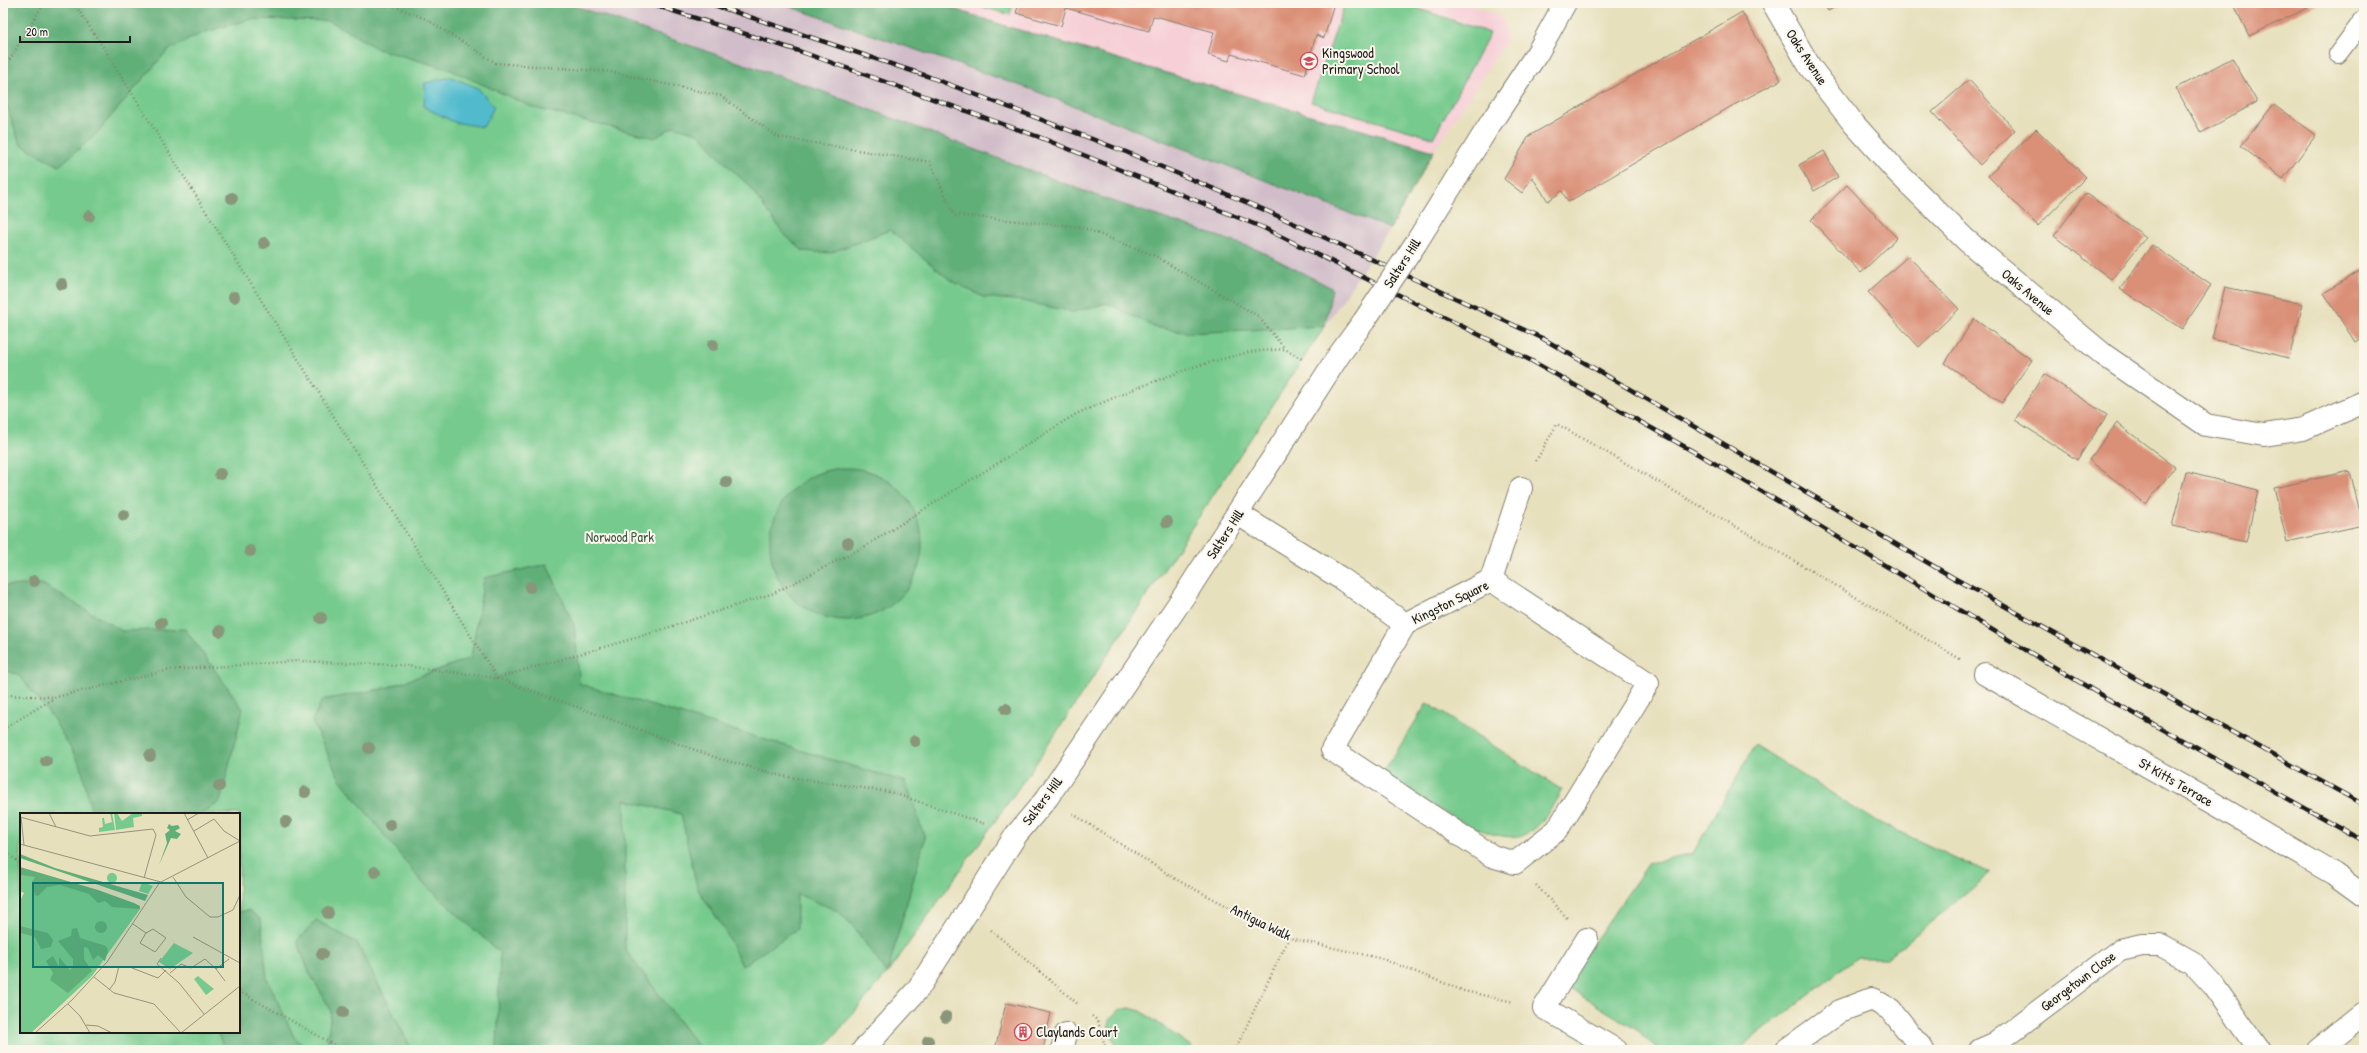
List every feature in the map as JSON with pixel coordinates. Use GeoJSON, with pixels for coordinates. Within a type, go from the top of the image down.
{"type":"FeatureCollection","features":[{"type":"Feature","properties":{"kind":"street","name":"Salters Hill"},"geometry":{"type":"LineString","coordinates":[[863,1050],[918,989],[1016,835],[1047,798],[1238,514],[1329,371],[1416,243],[1490,124],[1538,52],[1565,3]]}},
{"type":"Feature","properties":{"kind":"street","name":"Oaks Avenue"},"geometry":{"type":"LineString","coordinates":[[1774,3],[1810,67],[1854,124],[1898,173],[1966,240],[2104,355],[2206,425],[2264,436],[2303,429],[2364,402]]}},
{"type":"Feature","properties":{"kind":"street"},"geometry":{"type":"LineString","coordinates":[[1491,580],[1521,488]]}},
{"type":"Feature","properties":{"kind":"street"},"geometry":{"type":"LineString","coordinates":[[1238,514],[1342,579],[1405,624]]}},
{"type":"Feature","properties":{"kind":"street","name":"Kingston Square"},"geometry":{"type":"LineString","coordinates":[[1491,580],[1648,683],[1557,830],[1515,863],[1492,856],[1332,750],[1405,624],[1491,580]]}},
{"type":"Feature","properties":{"kind":"street","name":"St Kitts Terrace"},"geometry":{"type":"LineString","coordinates":[[1984,674],[2232,814],[2334,874],[2364,896]]}},
{"type":"Feature","properties":{"kind":"street"},"geometry":{"type":"LineString","coordinates":[[1587,939],[1544,1008],[1616,1050]]}},
{"type":"Feature","properties":{"kind":"street","name":"Georgetown Close"},"geometry":{"type":"LineString","coordinates":[[1980,1050],[1996,1043],[2120,950],[2142,945],[2161,946],[2192,962],[2213,984],[2259,1050]]}},
{"type":"Feature","properties":{"kind":"street"},"geometry":{"type":"LineString","coordinates":[[1786,1050],[1840,1011],[1872,999],[1892,1010],[1923,1050]]}},
{"type":"Feature","properties":{"kind":"street"},"geometry":{"type":"LineString","coordinates":[[2318,1050],[2364,1013]]}},
{"type":"Feature","properties":{"kind":"lane"},"geometry":{"type":"LineString","coordinates":[[2338,54],[2364,19]]}},
{"type":"Feature","properties":{"kind":"path"},"geometry":{"type":"LineString","coordinates":[[3,70],[44,3]]}},
{"type":"Feature","properties":{"kind":"path"},"geometry":{"type":"LineString","coordinates":[[74,3],[114,63],[498,678]]}},
{"type":"Feature","properties":{"kind":"path"},"geometry":{"type":"LineString","coordinates":[[387,3],[426,19],[496,63],[610,72],[721,96],[778,137],[930,162],[954,215],[1081,227],[1155,256],[1258,316],[1285,350],[1329,371]]}},
{"type":"Feature","properties":{"kind":"path"},"geometry":{"type":"LineString","coordinates":[[498,678],[642,636],[774,593],[864,546],[1076,414],[1196,366],[1249,352],[1285,350]]}},
{"type":"Feature","properties":{"kind":"path"},"geometry":{"type":"LineString","coordinates":[[1521,488],[1557,424],[1888,615],[1984,674]]}},
{"type":"Feature","properties":{"kind":"path"},"geometry":{"type":"LineString","coordinates":[[3,695],[56,697],[169,670],[298,661],[400,666],[498,678],[720,759],[782,776],[890,792],[1016,835]]}},
{"type":"Feature","properties":{"kind":"path"},"geometry":{"type":"LineString","coordinates":[[3,729],[56,697]]}},
{"type":"Feature","properties":{"kind":"path","name":"Antigua Walk"},"geometry":{"type":"LineString","coordinates":[[1047,798],[1179,881],[1289,938],[1383,959],[1464,991],[1544,1008]]}},
{"type":"Feature","properties":{"kind":"path"},"geometry":{"type":"LineString","coordinates":[[3,850],[20,863]]}},
{"type":"Feature","properties":{"kind":"path"},"geometry":{"type":"LineString","coordinates":[[1515,863],[1587,939]]}},
{"type":"Feature","properties":{"kind":"path"},"geometry":{"type":"LineString","coordinates":[[968,911],[1080,1006]]}},
{"type":"Feature","properties":{"kind":"path"},"geometry":{"type":"LineString","coordinates":[[1235,1050],[1289,938]]}},
{"type":"Feature","properties":{"kind":"path"},"geometry":{"type":"LineString","coordinates":[[240,992],[343,1050]]}},
{"type":"Feature","properties":{"kind":"path"},"geometry":{"type":"LineString","coordinates":[[1086,1011],[1098,1021],[1106,1050]]}},
{"type":"Feature","properties":{"kind":"shaded area"},"geometry":{"type":"Polygon","coordinates":[[[488,3],[936,3],[1009,27],[1434,151],[1390,229],[1325,326],[1061,209],[488,3]]]}},
{"type":"Feature","properties":{"kind":"shaded area","name":"Kingswood Primary School"},"geometry":{"type":"Polygon","coordinates":[[[936,3],[1465,3],[1500,16],[1504,22],[1506,36],[1504,44],[1434,151],[1009,27],[936,3]]]}},
{"type":"Feature","properties":{"kind":"green space","name":"Norwood Park"},"geometry":{"type":"Polygon","coordinates":[[[3,3],[488,3],[1061,209],[1325,326],[1039,759],[887,974],[822,1050],[3,1050],[3,3]]]}},
{"type":"Feature","properties":{"kind":"green space"},"geometry":{"type":"Polygon","coordinates":[[[3,3],[566,3],[808,86],[1100,197],[1256,249],[1332,288],[1325,326],[1189,333],[1154,327],[1107,303],[1073,312],[1022,301],[983,297],[950,280],[890,230],[830,253],[803,251],[784,234],[748,185],[719,157],[700,134],[674,126],[655,138],[534,108],[451,70],[378,49],[330,21],[251,19],[202,33],[167,51],[95,135],[59,166],[20,144],[6,104],[3,82],[3,3]]]}},
{"type":"Feature","properties":{"kind":"green space"},"geometry":{"type":"Polygon","coordinates":[[[779,3],[936,3],[1009,27],[1434,151],[1390,229],[1030,89],[779,3]]]}},
{"type":"Feature","properties":{"kind":"green space"},"geometry":{"type":"Polygon","coordinates":[[[969,3],[1013,3],[1010,15],[969,3]]]}},
{"type":"Feature","properties":{"kind":"green space"},"geometry":{"type":"Polygon","coordinates":[[[1345,3],[1402,3],[1490,33],[1433,138],[1311,102],[1345,3]]]}},
{"type":"Feature","properties":{"kind":"green space"},"geometry":{"type":"Polygon","coordinates":[[[839,468],[853,468],[868,471],[882,477],[900,490],[913,508],[919,522],[922,544],[919,566],[913,580],[900,598],[882,611],[868,617],[853,620],[839,620],[824,617],[810,611],[798,603],[787,592],[779,580],[773,566],[770,551],[770,537],[773,522],[779,508],[787,496],[798,485],[810,477],[824,471],[839,468]]]}},
{"type":"Feature","properties":{"kind":"green space"},"geometry":{"type":"Polygon","coordinates":[[[547,564],[574,625],[580,684],[906,782],[925,838],[887,974],[854,927],[838,911],[797,894],[797,929],[742,966],[723,927],[697,888],[681,814],[625,800],[625,949],[701,1050],[497,1050],[500,953],[420,880],[339,778],[312,721],[322,700],[386,688],[471,658],[484,578],[547,564]]]}},
{"type":"Feature","properties":{"kind":"green space"},"geometry":{"type":"Polygon","coordinates":[[[42,584],[122,631],[185,629],[243,709],[220,802],[203,813],[92,813],[81,766],[52,717],[18,674],[3,670],[3,586],[42,584]]]}},
{"type":"Feature","properties":{"kind":"green space"},"geometry":{"type":"Polygon","coordinates":[[[1427,703],[1562,790],[1548,814],[1539,825],[1528,833],[1512,837],[1494,834],[1474,828],[1433,806],[1383,773],[1427,703]]]}},
{"type":"Feature","properties":{"kind":"green space"},"geometry":{"type":"Polygon","coordinates":[[[1755,745],[1876,821],[1990,874],[1887,958],[1856,958],[1737,1050],[1658,1050],[1640,1032],[1564,985],[1649,863],[1693,853],[1755,745]]]}},
{"type":"Feature","properties":{"kind":"green space"},"geometry":{"type":"Polygon","coordinates":[[[249,910],[261,920],[267,978],[294,1037],[308,1050],[225,1050],[217,1033],[240,1033],[240,912],[249,910]]]}},
{"type":"Feature","properties":{"kind":"green space"},"geometry":{"type":"Polygon","coordinates":[[[316,920],[357,943],[412,1050],[321,1050],[327,1047],[331,1010],[309,972],[297,941],[316,920]]]}},
{"type":"Feature","properties":{"kind":"green space"},"geometry":{"type":"Polygon","coordinates":[[[1130,1008],[1141,1011],[1192,1047],[1190,1050],[1118,1050],[1119,1048],[1109,1034],[1109,1020],[1118,1010],[1130,1008]]]}},
{"type":"Feature","properties":{"kind":"water"},"geometry":{"type":"Polygon","coordinates":[[[451,77],[478,88],[494,107],[483,127],[454,122],[424,107],[425,83],[451,77]]]}},
{"type":"Feature","properties":{"kind":"building"},"geometry":{"type":"Polygon","coordinates":[[[1019,3],[1334,3],[1324,38],[1316,35],[1305,75],[1231,54],[1229,61],[1208,55],[1214,32],[1159,17],[1153,16],[1149,31],[1066,8],[1061,26],[1016,13],[1019,3]]]}},
{"type":"Feature","properties":{"kind":"building"},"geometry":{"type":"Polygon","coordinates":[[[1824,3],[1843,3],[1828,11],[1824,3]]]}},
{"type":"Feature","properties":{"kind":"building"},"geometry":{"type":"Polygon","coordinates":[[[2233,3],[2318,3],[2249,36],[2233,3]]]}},
{"type":"Feature","properties":{"kind":"building"},"geometry":{"type":"Polygon","coordinates":[[[1742,12],[1781,80],[1730,107],[1568,202],[1562,191],[1548,201],[1532,177],[1522,193],[1504,179],[1529,136],[1742,12]]]}},
{"type":"Feature","properties":{"kind":"building"},"geometry":{"type":"Polygon","coordinates":[[[2232,58],[2257,102],[2201,133],[2176,88],[2232,58]]]}},
{"type":"Feature","properties":{"kind":"building"},"geometry":{"type":"Polygon","coordinates":[[[1969,80],[2015,130],[1980,165],[1932,112],[1969,80]]]}},
{"type":"Feature","properties":{"kind":"building"},"geometry":{"type":"Polygon","coordinates":[[[2274,104],[2316,135],[2283,179],[2241,146],[2274,104]]]}},
{"type":"Feature","properties":{"kind":"building"},"geometry":{"type":"Polygon","coordinates":[[[2036,129],[2086,177],[2038,226],[1988,176],[2036,129]]]}},
{"type":"Feature","properties":{"kind":"building"},"geometry":{"type":"Polygon","coordinates":[[[1824,151],[1838,177],[1814,191],[1799,165],[1824,151]]]}},
{"type":"Feature","properties":{"kind":"building"},"geometry":{"type":"Polygon","coordinates":[[[1847,185],[1897,238],[1861,273],[1811,220],[1847,185]]]}},
{"type":"Feature","properties":{"kind":"building"},"geometry":{"type":"Polygon","coordinates":[[[2086,193],[2146,237],[2112,280],[2054,236],[2086,193]]]}},
{"type":"Feature","properties":{"kind":"building"},"geometry":{"type":"Polygon","coordinates":[[[2152,245],[2211,285],[2182,329],[2120,289],[2152,245]]]}},
{"type":"Feature","properties":{"kind":"building"},"geometry":{"type":"Polygon","coordinates":[[[1908,256],[1959,309],[1919,347],[1868,292],[1908,256]]]}},
{"type":"Feature","properties":{"kind":"building"},"geometry":{"type":"Polygon","coordinates":[[[2364,268],[2364,336],[2355,342],[2324,293],[2364,268]]]}},
{"type":"Feature","properties":{"kind":"building"},"geometry":{"type":"Polygon","coordinates":[[[2225,287],[2303,304],[2289,358],[2212,339],[2225,287]]]}},
{"type":"Feature","properties":{"kind":"building"},"geometry":{"type":"Polygon","coordinates":[[[1974,319],[2032,360],[2002,403],[1945,363],[1974,319]]]}},
{"type":"Feature","properties":{"kind":"building"},"geometry":{"type":"Polygon","coordinates":[[[2044,374],[2107,415],[2077,460],[2015,420],[2044,374]]]}},
{"type":"Feature","properties":{"kind":"building"},"geometry":{"type":"Polygon","coordinates":[[[2117,423],[2175,467],[2146,504],[2089,460],[2117,423]]]}},
{"type":"Feature","properties":{"kind":"building"},"geometry":{"type":"Polygon","coordinates":[[[2350,471],[2363,525],[2287,542],[2274,488],[2350,471]]]}},
{"type":"Feature","properties":{"kind":"building"},"geometry":{"type":"Polygon","coordinates":[[[2186,472],[2258,490],[2246,542],[2172,526],[2186,472]]]}},
{"type":"Feature","properties":{"kind":"building","name":"Claylands Court"},"geometry":{"type":"Polygon","coordinates":[[[1006,1003],[1051,1013],[1043,1050],[995,1050],[1006,1003]]]}},
{"type":"Feature","properties":{"kind":"railway"},"geometry":{"type":"LineString","coordinates":[[648,3],[799,51],[1039,137],[1264,228],[1530,360],[1721,467],[2101,695],[2364,841]]}},
{"type":"Feature","properties":{"kind":"railway"},"geometry":{"type":"LineString","coordinates":[[708,3],[927,76],[1126,152],[1267,211],[1542,338],[1954,578],[2364,805]]}},
{"type":"Feature","properties":{"kind":"place","name":"Kingswood Primary School"},"geometry":{"type":"Point","coordinates":[1309,61]}},
{"type":"Feature","properties":{"kind":"place","name":"Claylands Court"},"geometry":{"type":"Point","coordinates":[1023,1032]}}]}
